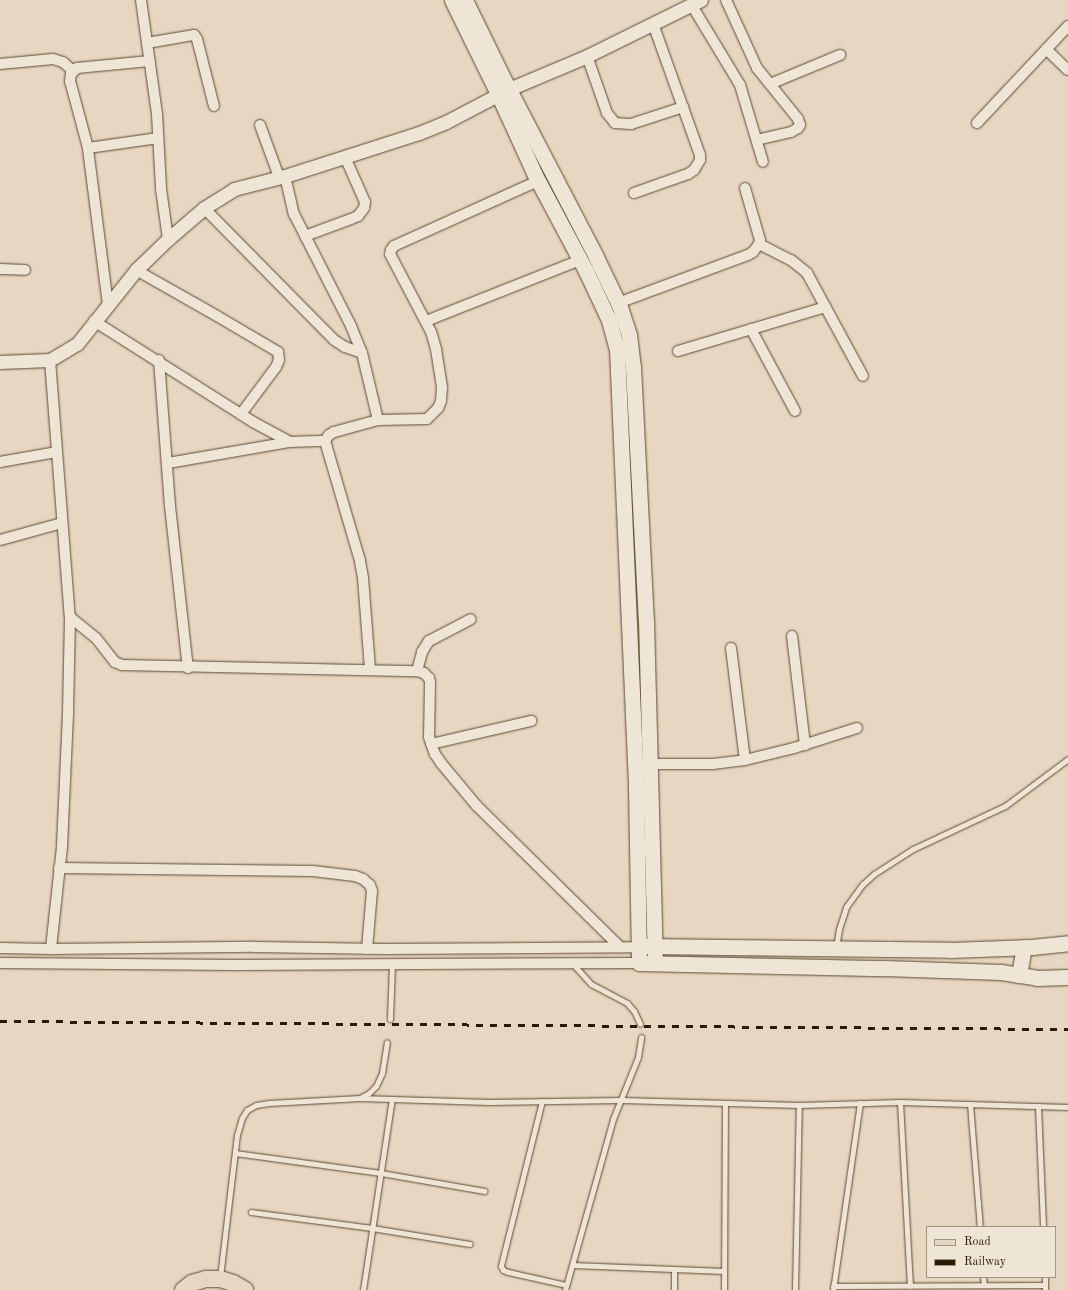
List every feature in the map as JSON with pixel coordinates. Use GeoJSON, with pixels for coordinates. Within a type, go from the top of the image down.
{"type":"FeatureCollection","features":[{"type":"Feature","properties":{"kind":"main road"},"geometry":{"type":"LineString","coordinates":[[452,0],[504,92],[618,303],[629,335],[633,367],[646,620],[655,963]]}},
{"type":"Feature","properties":{"kind":"main road"},"geometry":{"type":"LineString","coordinates":[[465,0],[504,92],[538,181],[580,260],[609,320],[617,349],[636,787],[639,963],[884,968],[1001,972],[1037,978],[1068,977]]}},
{"type":"Feature","properties":{"kind":"main road"},"geometry":{"type":"LineString","coordinates":[[639,947],[950,950],[1024,947],[1068,943]]}},
{"type":"Feature","properties":{"kind":"main road"},"geometry":{"type":"LineString","coordinates":[[1019,975],[1024,947]]}},
{"type":"Feature","properties":{"kind":"main road"},"geometry":{"type":"LineString","coordinates":[[183,1290],[192,1284],[206,1279],[220,1279],[233,1283],[244,1290]]}},
{"type":"Feature","properties":{"kind":"street"},"geometry":{"type":"LineString","coordinates":[[141,0],[150,61],[158,138],[161,189],[168,239]]}},
{"type":"Feature","properties":{"kind":"street"},"geometry":{"type":"LineString","coordinates":[[726,0],[753,60],[798,119],[800,124],[798,128],[791,132],[757,140]]}},
{"type":"Feature","properties":{"kind":"street"},"geometry":{"type":"LineString","coordinates":[[0,362],[50,360],[77,344],[136,270],[168,239],[204,208],[234,189],[345,157],[419,133],[446,122],[504,92],[587,56],[696,2],[740,85],[763,162]]}},
{"type":"Feature","properties":{"kind":"street"},"geometry":{"type":"LineString","coordinates":[[634,193],[688,174],[698,165],[700,155],[653,24]]}},
{"type":"Feature","properties":{"kind":"street"},"geometry":{"type":"LineString","coordinates":[[977,123],[1068,26]]}},
{"type":"Feature","properties":{"kind":"street"},"geometry":{"type":"LineString","coordinates":[[147,44],[194,35],[197,39],[214,106]]}},
{"type":"Feature","properties":{"kind":"street"},"geometry":{"type":"LineString","coordinates":[[1046,49],[1068,70]]}},
{"type":"Feature","properties":{"kind":"street"},"geometry":{"type":"LineString","coordinates":[[770,84],[840,55]]}},
{"type":"Feature","properties":{"kind":"street"},"geometry":{"type":"LineString","coordinates":[[587,56],[607,113],[615,123],[631,124],[683,107]]}},
{"type":"Feature","properties":{"kind":"street"},"geometry":{"type":"LineString","coordinates":[[0,64],[53,59],[63,62],[73,71]]}},
{"type":"Feature","properties":{"kind":"street"},"geometry":{"type":"LineString","coordinates":[[108,306],[88,148],[70,81],[73,71],[77,68],[150,61]]}},
{"type":"Feature","properties":{"kind":"street"},"geometry":{"type":"LineString","coordinates":[[260,125],[282,176],[290,201],[305,236],[351,326],[362,353],[378,420]]}},
{"type":"Feature","properties":{"kind":"street"},"geometry":{"type":"LineString","coordinates":[[88,148],[158,138]]}},
{"type":"Feature","properties":{"kind":"street"},"geometry":{"type":"LineString","coordinates":[[305,236],[358,216],[364,208],[365,202],[345,157]]}},
{"type":"Feature","properties":{"kind":"street"},"geometry":{"type":"LineString","coordinates":[[370,670],[363,578],[360,561],[325,441],[329,435],[334,432],[378,420],[427,419],[438,408],[441,400],[442,387],[436,349],[426,321],[390,254],[394,246],[538,181]]}},
{"type":"Feature","properties":{"kind":"street"},"geometry":{"type":"LineString","coordinates":[[618,303],[748,255],[759,244],[760,240],[745,188]]}},
{"type":"Feature","properties":{"kind":"street"},"geometry":{"type":"LineString","coordinates":[[204,208],[334,340],[345,347],[362,353]]}},
{"type":"Feature","properties":{"kind":"street"},"geometry":{"type":"LineString","coordinates":[[759,244],[780,253],[801,267],[810,278],[863,376]]}},
{"type":"Feature","properties":{"kind":"street"},"geometry":{"type":"LineString","coordinates":[[426,321],[580,260]]}},
{"type":"Feature","properties":{"kind":"street"},"geometry":{"type":"LineString","coordinates":[[0,269],[25,270]]}},
{"type":"Feature","properties":{"kind":"street"},"geometry":{"type":"LineString","coordinates":[[136,270],[278,352],[279,360],[276,367],[241,414]]}},
{"type":"Feature","properties":{"kind":"street"},"geometry":{"type":"LineString","coordinates":[[678,351],[826,307]]}},
{"type":"Feature","properties":{"kind":"street"},"geometry":{"type":"LineString","coordinates":[[94,321],[159,360],[241,414],[290,442]]}},
{"type":"Feature","properties":{"kind":"street"},"geometry":{"type":"LineString","coordinates":[[751,329],[795,411]]}},
{"type":"Feature","properties":{"kind":"street"},"geometry":{"type":"LineString","coordinates":[[50,360],[70,618],[68,714],[62,847],[51,949]]}},
{"type":"Feature","properties":{"kind":"street"},"geometry":{"type":"LineString","coordinates":[[159,360],[188,668]]}},
{"type":"Feature","properties":{"kind":"street"},"geometry":{"type":"LineString","coordinates":[[168,463],[290,442],[325,441]]}},
{"type":"Feature","properties":{"kind":"street"},"geometry":{"type":"LineString","coordinates":[[0,462],[57,452]]}},
{"type":"Feature","properties":{"kind":"street"},"geometry":{"type":"LineString","coordinates":[[0,540],[62,523]]}},
{"type":"Feature","properties":{"kind":"street"},"geometry":{"type":"LineString","coordinates":[[70,618],[96,638],[115,662],[122,665],[188,668],[417,671],[424,673],[429,678],[430,682],[428,726],[431,744],[441,763],[464,792],[620,947]]}},
{"type":"Feature","properties":{"kind":"street"},"geometry":{"type":"LineString","coordinates":[[417,671],[422,652],[429,641],[471,619]]}},
{"type":"Feature","properties":{"kind":"street"},"geometry":{"type":"LineString","coordinates":[[792,636],[805,745]]}},
{"type":"Feature","properties":{"kind":"street"},"geometry":{"type":"LineString","coordinates":[[730,648],[745,760]]}},
{"type":"Feature","properties":{"kind":"street"},"geometry":{"type":"LineString","coordinates":[[431,744],[531,721]]}},
{"type":"Feature","properties":{"kind":"street"},"geometry":{"type":"LineString","coordinates":[[650,764],[713,764],[745,760],[805,745],[857,728]]}},
{"type":"Feature","properties":{"kind":"street"},"geometry":{"type":"LineString","coordinates":[[59,868],[313,871],[355,876],[363,879],[370,885],[372,891],[367,949]]}},
{"type":"Feature","properties":{"kind":"street"},"geometry":{"type":"LineString","coordinates":[[0,948],[255,947],[367,949],[639,947]]}},
{"type":"Feature","properties":{"kind":"street"},"geometry":{"type":"LineString","coordinates":[[0,963],[392,965],[639,963]]}},
{"type":"Feature","properties":{"kind":"lane"},"geometry":{"type":"LineString","coordinates":[[836,949],[839,929],[846,907],[863,884],[913,849],[1005,806],[1068,759]]}},
{"type":"Feature","properties":{"kind":"lane"},"geometry":{"type":"LineString","coordinates":[[572,964],[591,984],[627,1003],[634,1011],[640,1024]]}},
{"type":"Feature","properties":{"kind":"lane"},"geometry":{"type":"LineString","coordinates":[[390,1019],[392,965]]}},
{"type":"Feature","properties":{"kind":"lane"},"geometry":{"type":"LineString","coordinates":[[542,1101],[501,1266],[503,1270],[508,1272],[566,1288],[613,1119],[638,1057],[641,1037]]}},
{"type":"Feature","properties":{"kind":"lane"},"geometry":{"type":"LineString","coordinates":[[360,1098],[370,1093],[376,1086],[382,1073],[387,1042]]}},
{"type":"Feature","properties":{"kind":"lane"},"geometry":{"type":"LineString","coordinates":[[220,1279],[237,1135],[242,1118],[247,1110],[256,1105],[360,1098],[489,1102],[621,1100],[799,1105],[900,1102],[1068,1107]]}},
{"type":"Feature","properties":{"kind":"lane"},"geometry":{"type":"LineString","coordinates":[[363,1290],[392,1099]]}},
{"type":"Feature","properties":{"kind":"lane"},"geometry":{"type":"LineString","coordinates":[[900,1102],[910,1286]]}},
{"type":"Feature","properties":{"kind":"lane"},"geometry":{"type":"LineString","coordinates":[[724,1290],[725,1103]]}},
{"type":"Feature","properties":{"kind":"lane"},"geometry":{"type":"LineString","coordinates":[[860,1103],[833,1288],[984,1285],[1045,1288]]}},
{"type":"Feature","properties":{"kind":"lane"},"geometry":{"type":"LineString","coordinates":[[970,1104],[980,1226]]}},
{"type":"Feature","properties":{"kind":"lane"},"geometry":{"type":"LineString","coordinates":[[795,1290],[799,1105]]}},
{"type":"Feature","properties":{"kind":"lane"},"geometry":{"type":"LineString","coordinates":[[1038,1106],[1043,1226]]}},
{"type":"Feature","properties":{"kind":"lane"},"geometry":{"type":"LineString","coordinates":[[235,1153],[381,1173],[484,1191]]}},
{"type":"Feature","properties":{"kind":"lane"},"geometry":{"type":"LineString","coordinates":[[251,1212],[372,1228],[470,1244]]}},
{"type":"Feature","properties":{"kind":"lane"},"geometry":{"type":"LineString","coordinates":[[572,1264],[724,1271]]}},
{"type":"Feature","properties":{"kind":"lane"},"geometry":{"type":"LineString","coordinates":[[674,1269],[674,1290]]}},
{"type":"Feature","properties":{"kind":"lane"},"geometry":{"type":"LineString","coordinates":[[983,1278],[984,1285]]}},
{"type":"Feature","properties":{"kind":"railway"},"geometry":{"type":"LineString","coordinates":[[0,1021],[1068,1029]]}}]}
